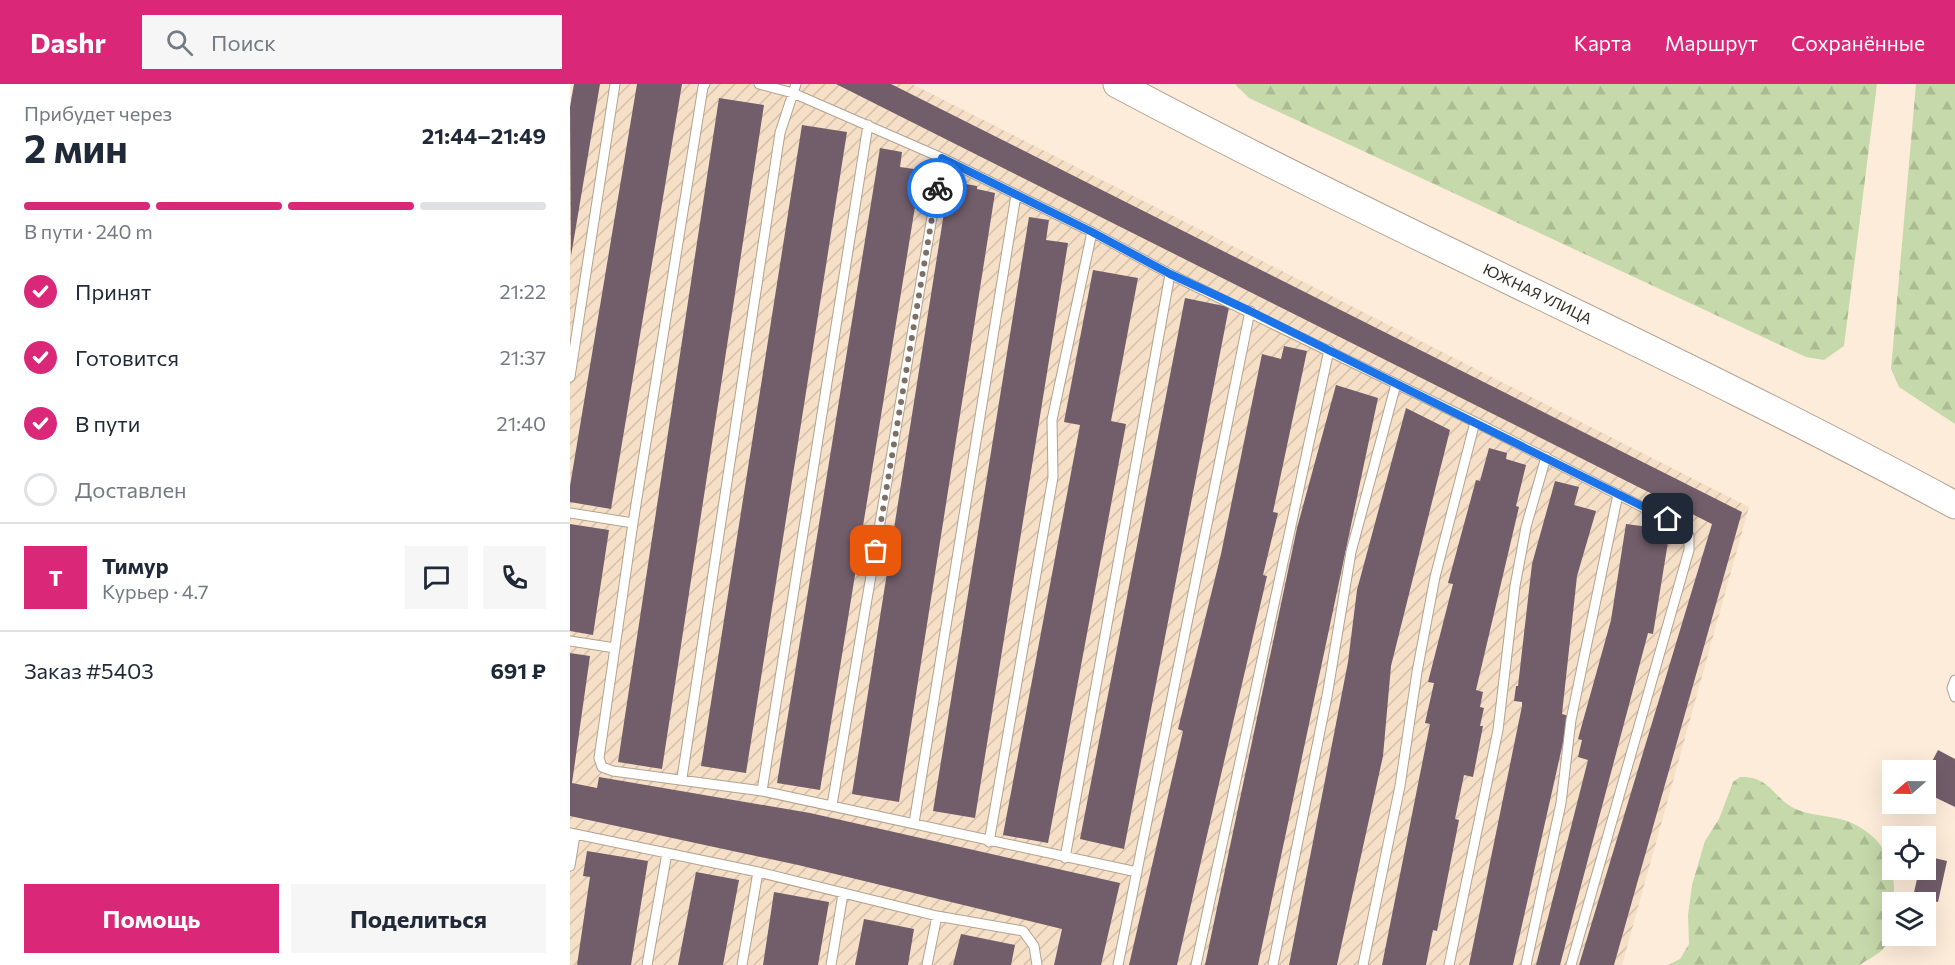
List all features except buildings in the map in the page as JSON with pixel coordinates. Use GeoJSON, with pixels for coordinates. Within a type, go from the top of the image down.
{"type":"FeatureCollection","features":[{"type":"Feature","properties":{"kind":"main road","name":"ЮЖНАЯ УЛИЦА"},"geometry":{"type":"LineString","coordinates":[[1117,84],[1369,212],[1785,414],[1954,505]]}},
{"type":"Feature","properties":{"kind":"lane"},"geometry":{"type":"LineString","coordinates":[[570,377],[615,84]]}},
{"type":"Feature","properties":{"kind":"lane"},"geometry":{"type":"LineString","coordinates":[[705,84],[702,87],[633,523],[599,758],[602,767],[613,771],[682,778],[762,791],[989,842],[1137,872]]}},
{"type":"Feature","properties":{"kind":"lane"},"geometry":{"type":"LineString","coordinates":[[759,84],[795,88],[868,125],[942,158],[1092,232],[1170,274],[1546,457],[1684,528],[1689,537],[1689,550],[1571,965]]}},
{"type":"Feature","properties":{"kind":"lane"},"geometry":{"type":"LineString","coordinates":[[682,778],[780,133],[795,88]]}},
{"type":"Feature","properties":{"kind":"lane"},"geometry":{"type":"LineString","coordinates":[[762,791],[868,125]]}},
{"type":"Feature","properties":{"kind":"lane"},"geometry":{"type":"LineString","coordinates":[[832,805],[942,158]]}},
{"type":"Feature","properties":{"kind":"lane"},"geometry":{"type":"LineString","coordinates":[[914,824],[1016,195]]}},
{"type":"Feature","properties":{"kind":"lane"},"geometry":{"type":"LineString","coordinates":[[989,842],[1053,477],[1052,420],[1092,232]]}},
{"type":"Feature","properties":{"kind":"lane"},"geometry":{"type":"LineString","coordinates":[[1065,858],[1170,274]]}},
{"type":"Feature","properties":{"kind":"lane"},"geometry":{"type":"LineString","coordinates":[[1118,965],[1250,311]]}},
{"type":"Feature","properties":{"kind":"lane"},"geometry":{"type":"LineString","coordinates":[[1196,965],[1329,350]]}},
{"type":"Feature","properties":{"kind":"lane"},"geometry":{"type":"LineString","coordinates":[[1273,965],[1327,696],[1351,552],[1396,384]]}},
{"type":"Feature","properties":{"kind":"lane"},"geometry":{"type":"LineString","coordinates":[[1363,965],[1400,786],[1417,672],[1435,577],[1475,422]]}},
{"type":"Feature","properties":{"kind":"lane"},"geometry":{"type":"LineString","coordinates":[[1449,965],[1498,730],[1515,586],[1526,527],[1546,457]]}},
{"type":"Feature","properties":{"kind":"lane"},"geometry":{"type":"LineString","coordinates":[[1526,965],[1561,803],[1571,720],[1618,494]]}},
{"type":"Feature","properties":{"kind":"lane"},"geometry":{"type":"LineString","coordinates":[[570,513],[633,523]]}},
{"type":"Feature","properties":{"kind":"lane"},"geometry":{"type":"LineString","coordinates":[[570,641],[615,648]]}},
{"type":"Feature","properties":{"kind":"lane"},"geometry":{"type":"LineString","coordinates":[[1955,680],[1952,688],[1955,697]]}},
{"type":"Feature","properties":{"kind":"lane"},"geometry":{"type":"LineString","coordinates":[[570,866],[572,834],[758,872],[937,916],[1023,931],[1034,946],[1037,965]]}},
{"type":"Feature","properties":{"kind":"lane"},"geometry":{"type":"LineString","coordinates":[[647,965],[668,853]]}},
{"type":"Feature","properties":{"kind":"lane"},"geometry":{"type":"LineString","coordinates":[[742,965],[758,872]]}},
{"type":"Feature","properties":{"kind":"lane"},"geometry":{"type":"LineString","coordinates":[[831,965],[843,894]]}},
{"type":"Feature","properties":{"kind":"lane"},"geometry":{"type":"LineString","coordinates":[[927,965],[937,916]]}},
{"type":"Feature","properties":{"kind":"shaded area"},"geometry":{"type":"Polygon","coordinates":[[[573,84],[912,84],[1749,507],[1622,965],[570,965],[570,103],[573,84]]]}},
{"type":"Feature","properties":{"kind":"green space"},"geometry":{"type":"Polygon","coordinates":[[[1235,84],[1877,84],[1844,346],[1824,360],[1806,357],[1249,98],[1235,84]]]}},
{"type":"Feature","properties":{"kind":"green space"},"geometry":{"type":"Polygon","coordinates":[[[1916,84],[1955,84],[1955,424],[1899,387],[1891,369],[1916,84]]]}},
{"type":"Feature","properties":{"kind":"green space"},"geometry":{"type":"Polygon","coordinates":[[[1740,777],[1759,780],[1790,806],[1812,814],[1842,819],[1856,825],[1879,844],[1882,849],[1882,880],[1894,880],[1894,892],[1882,892],[1882,946],[1885,946],[1878,954],[1860,965],[1668,965],[1680,959],[1689,944],[1688,915],[1692,885],[1705,841],[1719,819],[1733,782],[1740,777]]]}},
{"type":"Feature","properties":{"kind":"way so far"},"geometry":{"type":"LineString","coordinates":[[876,551],[937,188]]}},
{"type":"Feature","properties":{"kind":"route"},"geometry":{"type":"LineString","coordinates":[[937,188],[942,158],[1092,232],[1170,274],[1250,311],[1668,519]]}}]}
